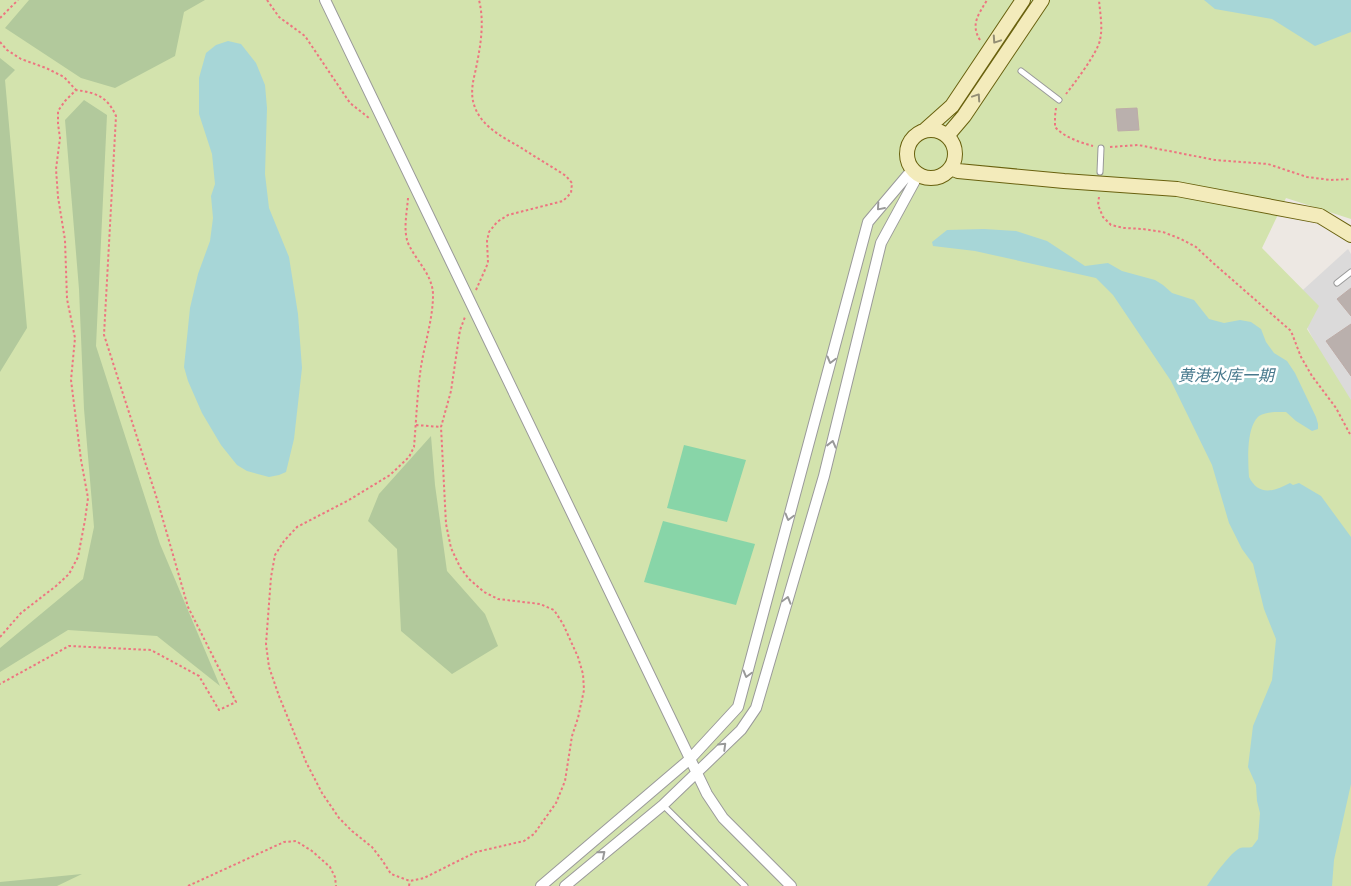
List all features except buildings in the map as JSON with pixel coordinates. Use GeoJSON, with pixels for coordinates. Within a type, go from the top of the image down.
{"type":"FeatureCollection","features":[{"type":"Feature","properties":{"kind":"street"},"geometry":{"type":"LineString","coordinates":[[325,0],[696,772],[723,818],[791,886]]}},
{"type":"Feature","properties":{"kind":"street"},"geometry":{"type":"LineString","coordinates":[[924,131],[952,106],[1023,0]]}},
{"type":"Feature","properties":{"kind":"street"},"geometry":{"type":"LineString","coordinates":[[946,136],[964,116],[1042,0]]}},
{"type":"Feature","properties":{"kind":"street"},"geometry":{"type":"LineString","coordinates":[[932,130],[946,136],[951,141],[955,155],[954,162],[946,174],[932,179],[915,173],[908,163],[906,155],[907,147],[916,134],[932,130]]}},
{"type":"Feature","properties":{"kind":"street"},"geometry":{"type":"LineString","coordinates":[[951,168],[958,171],[1064,181],[1177,189],[1320,216],[1351,235]]}},
{"type":"Feature","properties":{"kind":"street"},"geometry":{"type":"LineString","coordinates":[[541,886],[690,758],[738,707],[868,222],[915,173]]}},
{"type":"Feature","properties":{"kind":"street"},"geometry":{"type":"LineString","coordinates":[[565,886],[663,805],[740,730],[756,708],[824,476],[881,243],[915,173]]}},
{"type":"Feature","properties":{"kind":"lane"},"geometry":{"type":"LineString","coordinates":[[1021,71],[1060,100]]}},
{"type":"Feature","properties":{"kind":"lane"},"geometry":{"type":"LineString","coordinates":[[1100,172],[1101,148]]}},
{"type":"Feature","properties":{"kind":"lane"},"geometry":{"type":"LineString","coordinates":[[1337,283],[1351,272]]}},
{"type":"Feature","properties":{"kind":"lane"},"geometry":{"type":"LineString","coordinates":[[663,805],[744,886]]}},
{"type":"Feature","properties":{"kind":"path"},"geometry":{"type":"LineString","coordinates":[[0,18],[18,0]]}},
{"type":"Feature","properties":{"kind":"path"},"geometry":{"type":"LineString","coordinates":[[267,0],[279,18],[305,36],[350,103],[370,119]]}},
{"type":"Feature","properties":{"kind":"path"},"geometry":{"type":"LineString","coordinates":[[408,195],[406,229],[408,242],[416,259],[428,276],[433,293],[420,374],[414,447],[408,457],[390,475],[349,500],[297,527],[284,541],[275,555],[271,577],[266,644],[269,667],[279,696],[306,762],[322,792],[339,818],[372,847],[391,874],[410,881],[424,878],[476,852],[524,842],[534,834],[556,803],[565,781],[572,736],[584,690],[583,674],[578,658],[563,624],[554,610],[540,604],[498,599],[484,592],[460,567],[451,548],[446,524],[441,427],[451,391],[460,330],[488,263],[487,242],[489,232],[497,222],[508,215],[563,201],[571,193],[572,183],[566,176],[488,126],[480,116],[474,102],[472,88],[482,26],[479,0]]}},
{"type":"Feature","properties":{"kind":"path"},"geometry":{"type":"LineString","coordinates":[[984,42],[979,39],[975,30],[977,18],[987,0]]}},
{"type":"Feature","properties":{"kind":"path"},"geometry":{"type":"LineString","coordinates":[[1099,0],[1100,41],[1094,54],[1056,106],[1054,116],[1055,127],[1060,133],[1101,148],[1138,145],[1215,160],[1268,164],[1307,177],[1331,180],[1351,179]]}},
{"type":"Feature","properties":{"kind":"path"},"geometry":{"type":"LineString","coordinates":[[0,42],[7,50],[21,59],[64,77],[76,90],[91,92],[104,98],[112,107],[116,116],[104,335],[157,499],[188,607],[236,702],[219,710],[199,676],[151,650],[69,646],[0,684]]}},
{"type":"Feature","properties":{"kind":"path"},"geometry":{"type":"LineString","coordinates":[[0,637],[21,613],[69,574],[78,557],[85,520],[88,498],[81,460],[71,380],[74,338],[67,299],[64,240],[56,169],[60,138],[58,111],[76,90]]}},
{"type":"Feature","properties":{"kind":"path"},"geometry":{"type":"LineString","coordinates":[[1098,197],[1098,205],[1103,217],[1111,225],[1163,232],[1181,238],[1196,247],[1291,331],[1301,357],[1312,376],[1336,408],[1351,436]]}},
{"type":"Feature","properties":{"kind":"path"},"geometry":{"type":"LineString","coordinates":[[416,425],[441,427]]}},
{"type":"Feature","properties":{"kind":"path"},"geometry":{"type":"LineString","coordinates":[[188,886],[284,842],[296,841],[312,851],[330,867],[335,877],[336,886]]}},
{"type":"Feature","properties":{"kind":"path"},"geometry":{"type":"LineString","coordinates":[[409,886],[410,881]]}},
{"type":"Feature","properties":{"kind":"shaded area"},"geometry":{"type":"Polygon","coordinates":[[[1348,249],[1351,254],[1351,415],[1293,299],[1348,249]]]}},
{"type":"Feature","properties":{"kind":"green space"},"geometry":{"type":"Polygon","coordinates":[[[0,0],[1351,0],[1351,219],[1286,198],[1262,248],[1319,306],[1307,329],[1351,400],[1351,886],[0,886],[0,0]]]}},
{"type":"Feature","properties":{"kind":"green space"},"geometry":{"type":"Polygon","coordinates":[[[29,0],[205,0],[184,12],[175,56],[115,88],[81,78],[5,28],[29,0]]]}},
{"type":"Feature","properties":{"kind":"green space"},"geometry":{"type":"Polygon","coordinates":[[[0,58],[15,70],[5,80],[27,328],[0,372],[0,58]]]}},
{"type":"Feature","properties":{"kind":"green space"},"geometry":{"type":"Polygon","coordinates":[[[84,100],[107,115],[96,346],[160,544],[220,686],[157,636],[68,630],[0,672],[0,648],[83,579],[94,527],[84,409],[79,289],[65,120],[84,100]]]}},
{"type":"Feature","properties":{"kind":"green space"},"geometry":{"type":"Polygon","coordinates":[[[431,436],[435,485],[447,571],[485,614],[498,646],[452,674],[401,631],[397,549],[368,521],[379,494],[431,436]]]}},
{"type":"Feature","properties":{"kind":"green space"},"geometry":{"type":"Polygon","coordinates":[[[684,445],[746,460],[727,522],[667,508],[684,445]]]}},
{"type":"Feature","properties":{"kind":"green space"},"geometry":{"type":"Polygon","coordinates":[[[663,521],[755,544],[736,605],[644,582],[663,521]]]}},
{"type":"Feature","properties":{"kind":"green space"},"geometry":{"type":"Polygon","coordinates":[[[82,874],[57,886],[0,886],[0,882],[82,874]]]}},
{"type":"Feature","properties":{"kind":"water"},"geometry":{"type":"Polygon","coordinates":[[[1204,0],[1351,0],[1351,32],[1315,46],[1272,19],[1215,9],[1204,0]]]}},
{"type":"Feature","properties":{"kind":"water"},"geometry":{"type":"Polygon","coordinates":[[[228,41],[241,44],[256,63],[265,85],[267,108],[265,174],[269,208],[289,257],[298,314],[302,368],[294,439],[286,472],[269,477],[247,471],[237,465],[221,445],[202,413],[184,367],[190,308],[198,274],[210,241],[213,218],[211,196],[215,184],[212,154],[199,114],[199,78],[206,53],[216,45],[228,41]]]}},
{"type":"Feature","properties":{"kind":"water","name":"黄港水库一期"},"geometry":{"type":"Polygon","coordinates":[[[984,229],[1016,231],[1047,241],[1085,266],[1108,263],[1122,271],[1155,280],[1172,293],[1194,300],[1209,319],[1224,323],[1240,320],[1251,322],[1261,329],[1266,342],[1274,353],[1287,361],[1295,373],[1316,417],[1318,429],[1312,431],[1286,412],[1262,414],[1259,416],[1255,421],[1250,436],[1248,454],[1249,477],[1258,488],[1268,491],[1290,483],[1293,485],[1299,483],[1321,496],[1351,537],[1351,784],[1334,860],[1332,886],[1207,886],[1236,850],[1252,847],[1258,839],[1260,813],[1256,785],[1248,767],[1253,726],[1272,680],[1276,639],[1264,609],[1253,564],[1242,549],[1229,523],[1212,465],[1171,381],[1113,295],[1096,278],[975,251],[933,246],[932,242],[947,230],[984,229]]]}}]}
